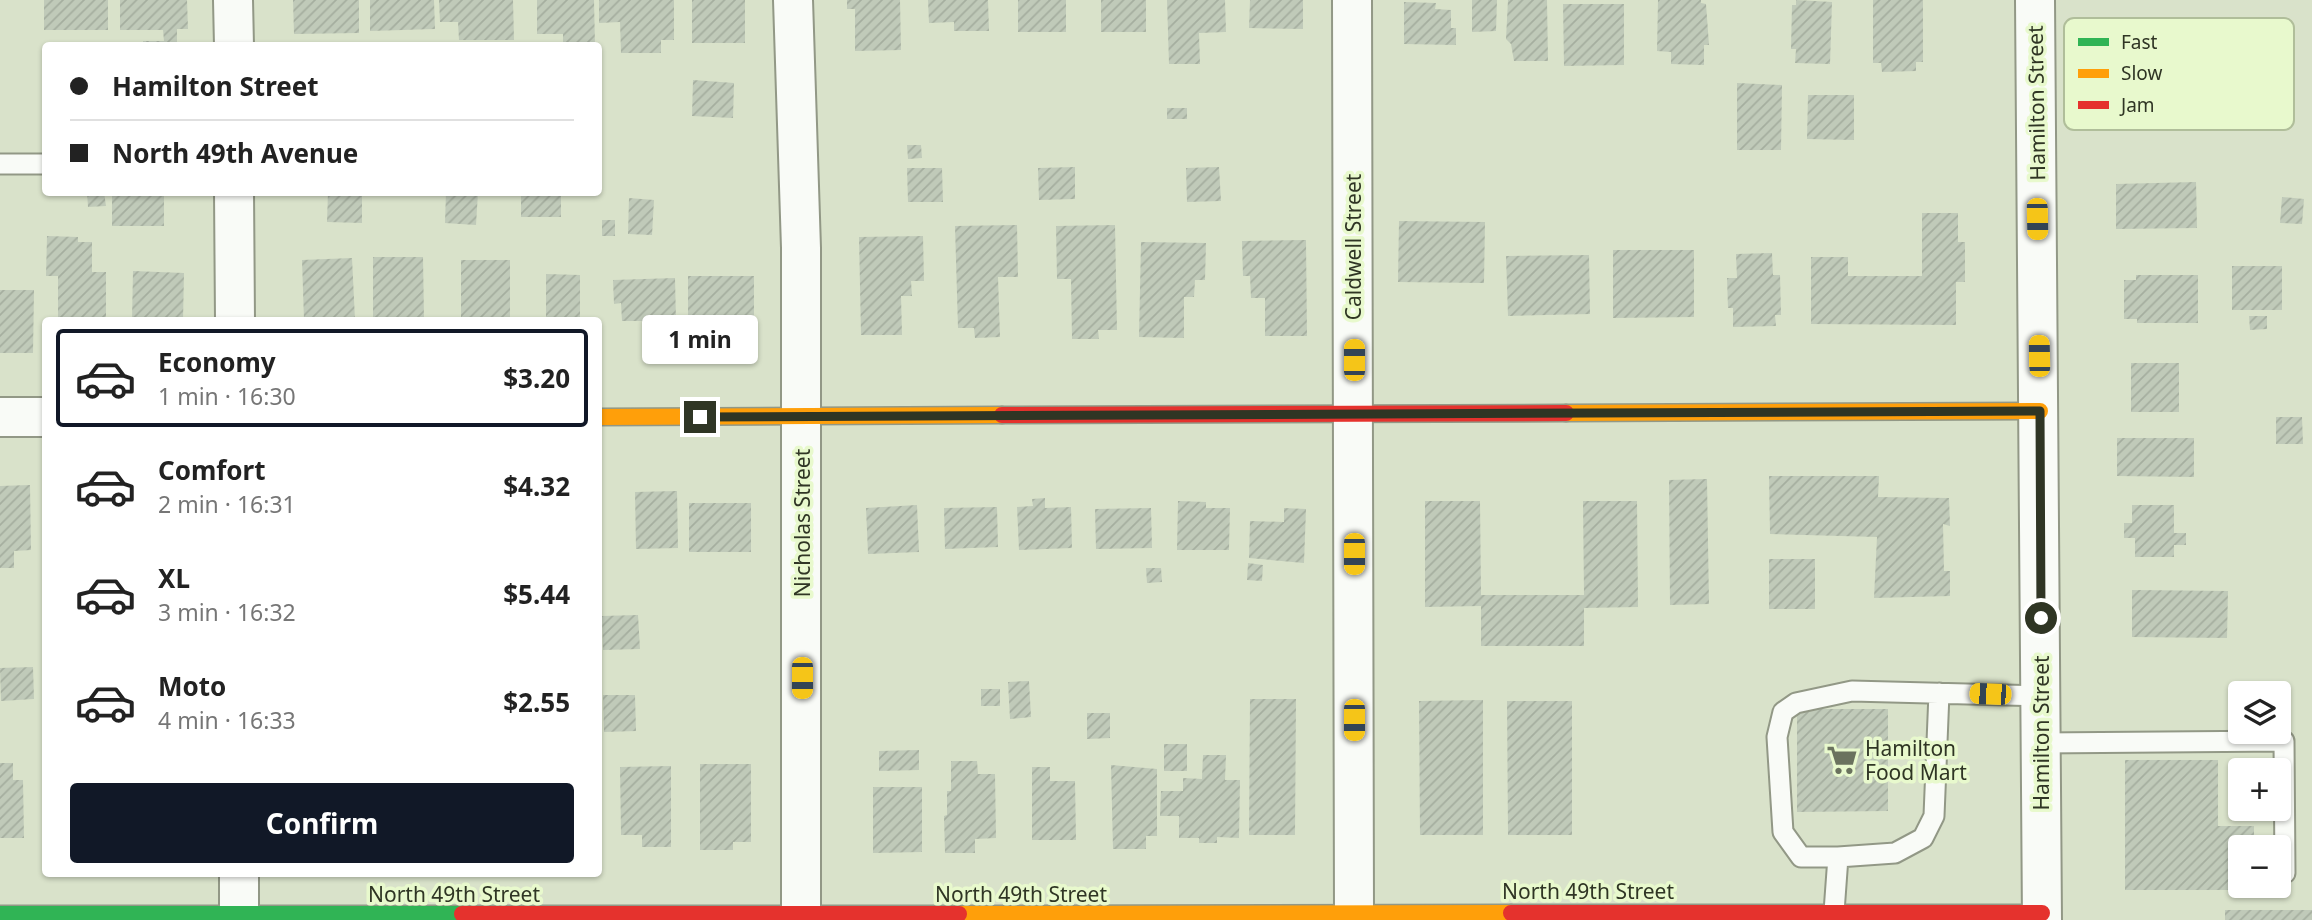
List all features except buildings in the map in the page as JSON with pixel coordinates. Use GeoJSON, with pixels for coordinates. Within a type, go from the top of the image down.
{"type":"FeatureCollection","features":[{"type":"Feature","properties":{"kind":"street"},"geometry":{"type":"LineString","coordinates":[[233,0],[234,42]]}},
{"type":"Feature","properties":{"kind":"street","name":"Nicholas Street"},"geometry":{"type":"LineString","coordinates":[[793,0],[801,248],[801,918]]}},
{"type":"Feature","properties":{"kind":"street","name":"Caldwell Street"},"geometry":{"type":"LineString","coordinates":[[1352,0],[1354,914]]}},
{"type":"Feature","properties":{"kind":"street","name":"Hamilton Street"},"geometry":{"type":"LineString","coordinates":[[2035,0],[2042,916]]}},
{"type":"Feature","properties":{"kind":"street"},"geometry":{"type":"LineString","coordinates":[[234,196],[234,317]]}},
{"type":"Feature","properties":{"kind":"street"},"geometry":{"type":"LineString","coordinates":[[602,417],[1354,416],[2040,411]]}},
{"type":"Feature","properties":{"kind":"street"},"geometry":{"type":"LineString","coordinates":[[0,417],[42,417]]}},
{"type":"Feature","properties":{"kind":"street"},"geometry":{"type":"LineString","coordinates":[[239,877],[239,917]]}},
{"type":"Feature","properties":{"kind":"street","name":"North 49th Street"},"geometry":{"type":"LineString","coordinates":[[0,914],[801,918],[1834,912],[2042,916]]}},
{"type":"Feature","properties":{"kind":"lane"},"geometry":{"type":"LineString","coordinates":[[0,164],[42,164]]}},
{"type":"Feature","properties":{"kind":"lane"},"geometry":{"type":"LineString","coordinates":[[1939,693],[1934,816],[1923,838],[1895,853],[1801,857],[1783,832],[1777,737],[1783,712],[1796,703],[1852,691],[1939,693],[2041,696]]}},
{"type":"Feature","properties":{"kind":"lane"},"geometry":{"type":"LineString","coordinates":[[2041,743],[2284,741],[2285,835]]}},
{"type":"Feature","properties":{"kind":"lane"},"geometry":{"type":"LineString","coordinates":[[1834,912],[1838,857]]}},
{"type":"Feature","properties":{"kind":"traffic: fast"},"geometry":{"type":"LineString","coordinates":[[0,914],[462,914]]}},
{"type":"Feature","properties":{"kind":"traffic: slow"},"geometry":{"type":"LineString","coordinates":[[1566,413],[2040,411]]}},
{"type":"Feature","properties":{"kind":"traffic: slow"},"geometry":{"type":"LineString","coordinates":[[602,417],[1002,415]]}},
{"type":"Feature","properties":{"kind":"traffic: slow"},"geometry":{"type":"LineString","coordinates":[[959,914],[1511,913]]}},
{"type":"Feature","properties":{"kind":"traffic: jam"},"geometry":{"type":"LineString","coordinates":[[1002,415],[1566,413]]}},
{"type":"Feature","properties":{"kind":"traffic: jam"},"geometry":{"type":"LineString","coordinates":[[1511,913],[2042,913]]}},
{"type":"Feature","properties":{"kind":"traffic: jam"},"geometry":{"type":"LineString","coordinates":[[462,914],[959,914]]}},
{"type":"Feature","properties":{"kind":"place","name":"Hamilton Food Mart"},"geometry":{"type":"Point","coordinates":[1842,760]}},
{"type":"Feature","properties":{"kind":"route"},"geometry":{"type":"LineString","coordinates":[[700,417],[2040,411],[2041,618]]}}]}
